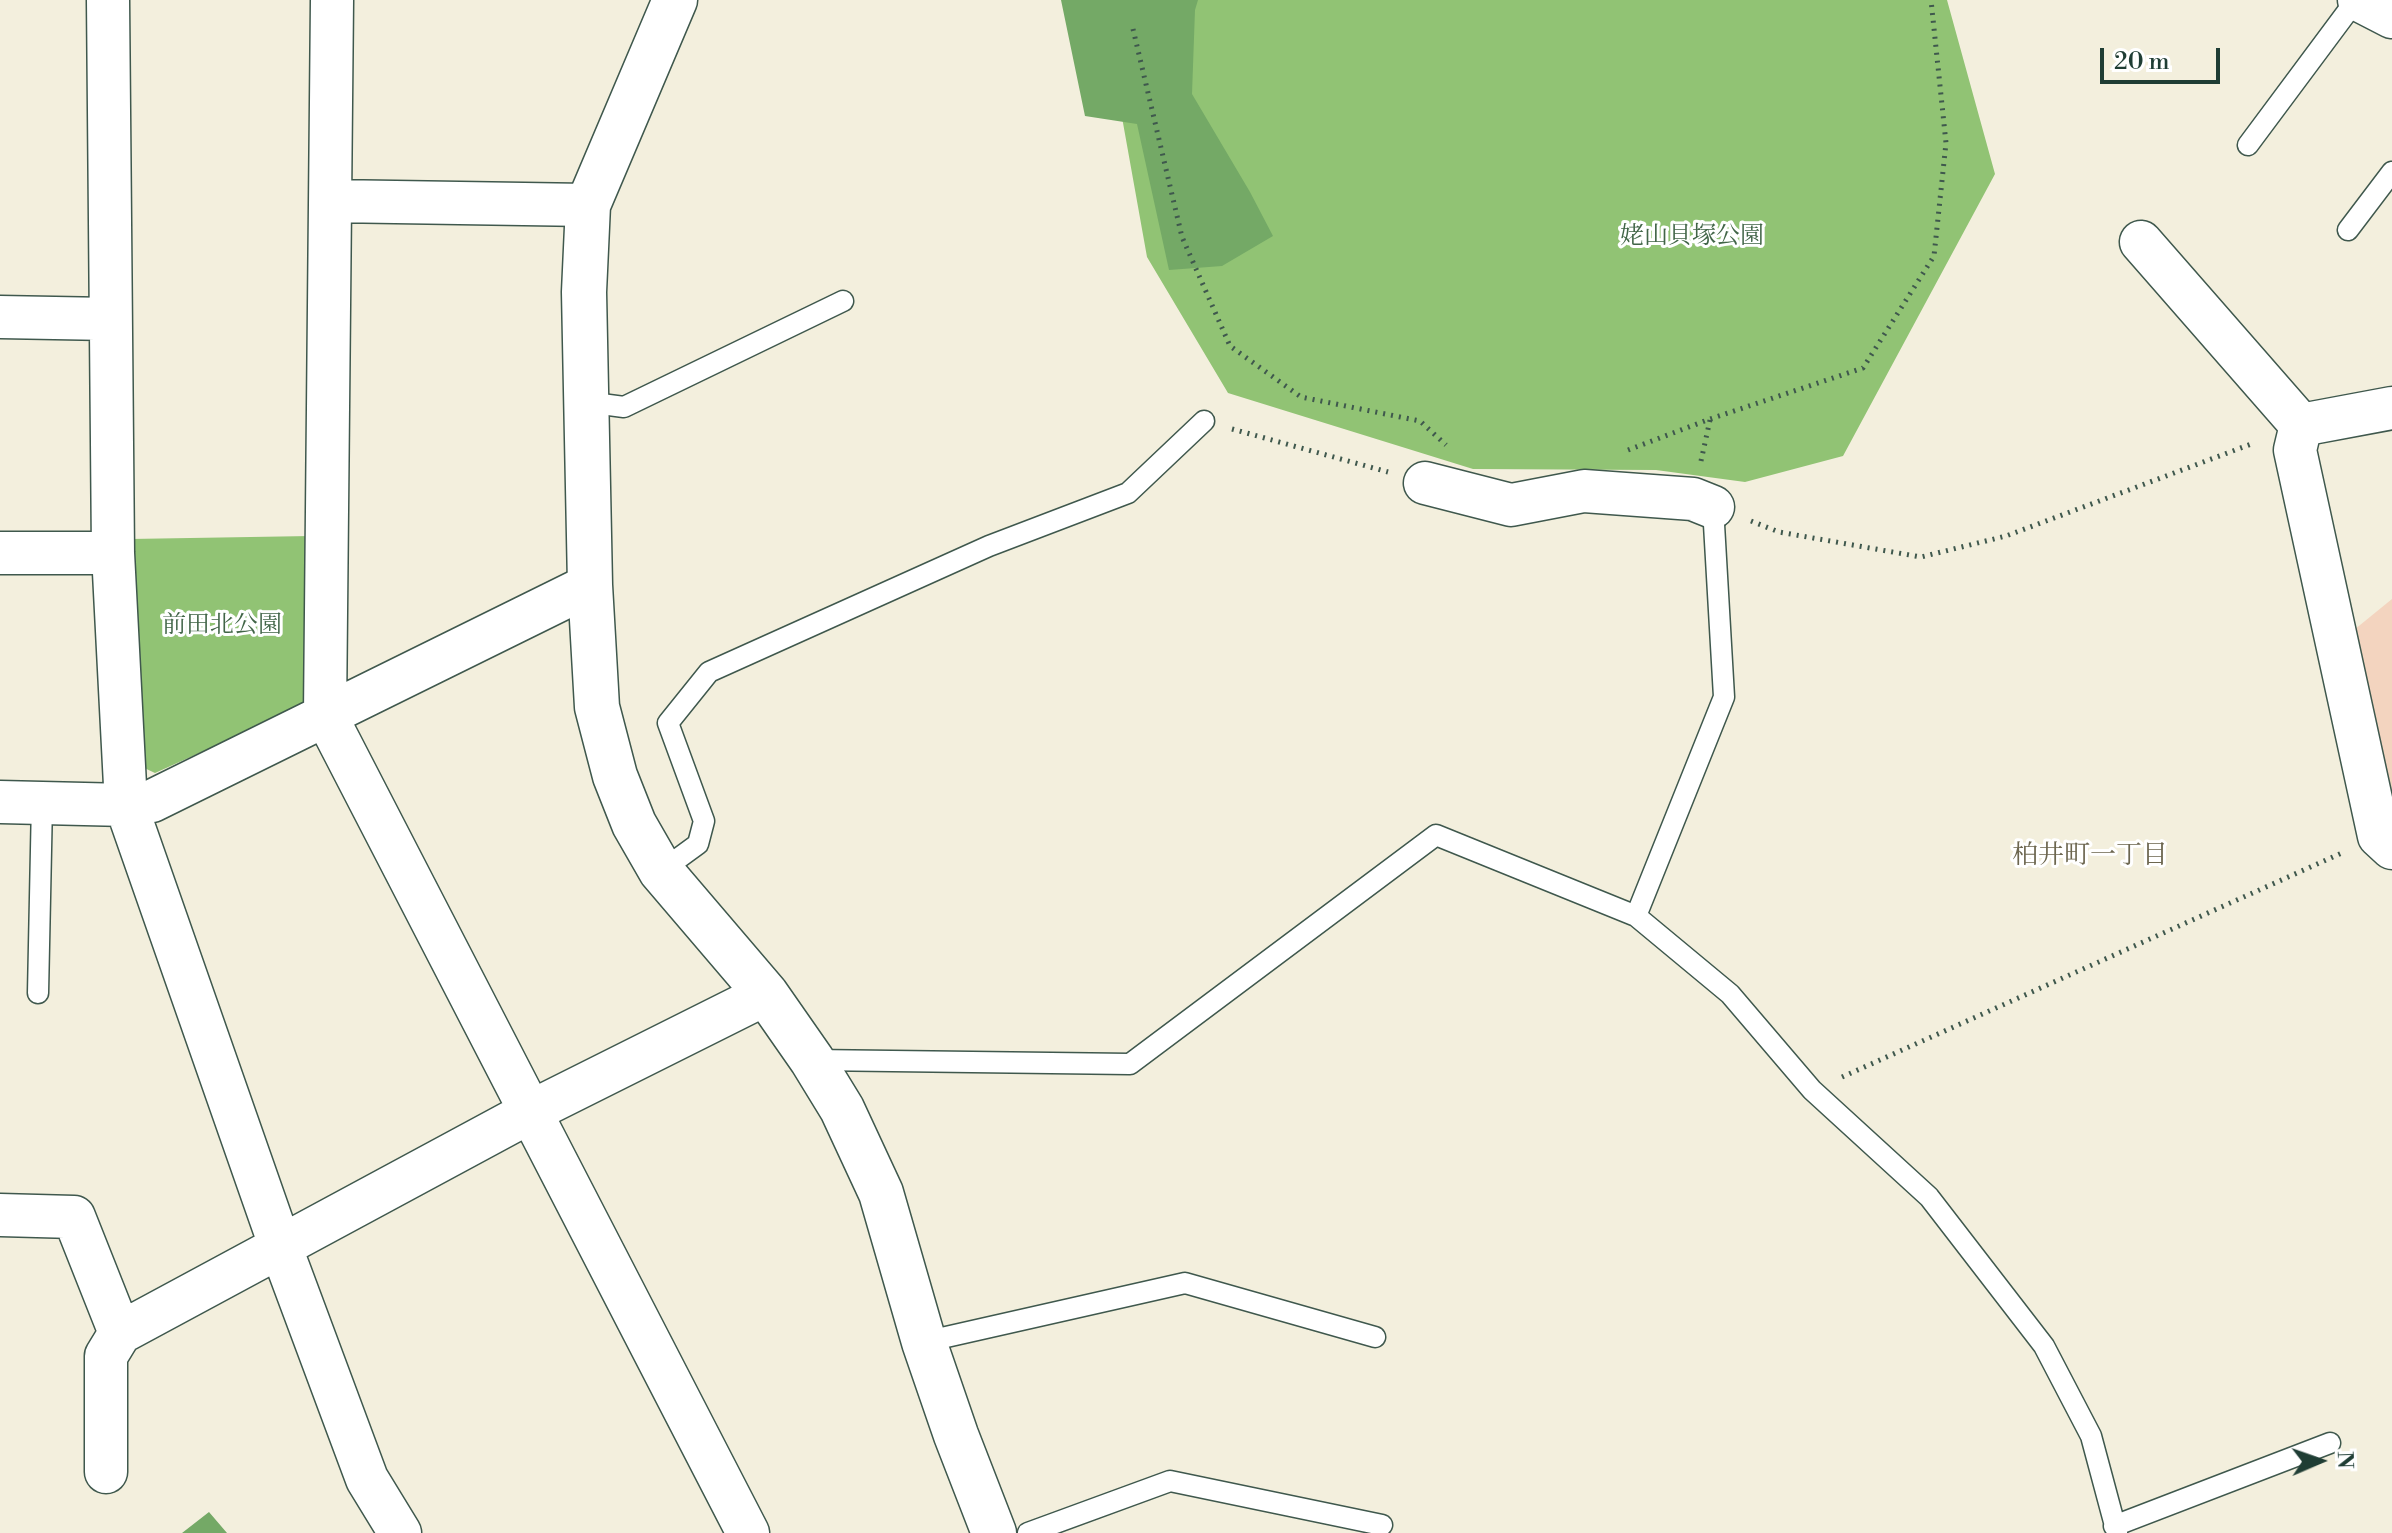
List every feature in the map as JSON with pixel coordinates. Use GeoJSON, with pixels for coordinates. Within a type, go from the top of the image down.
{"type":"FeatureCollection","features":[{"type":"Feature","properties":{"kind":"street"},"geometry":{"type":"LineString","coordinates":[[108,0],[113,553],[126,805],[281,1248],[367,1479],[400,1533]]}},
{"type":"Feature","properties":{"kind":"street"},"geometry":{"type":"LineString","coordinates":[[332,0],[325,714],[748,1533]]}},
{"type":"Feature","properties":{"kind":"street"},"geometry":{"type":"LineString","coordinates":[[675,0],[588,205],[584,292],[590,585],[597,707],[615,776],[634,824],[661,871],[766,994],[842,1109],[881,1193],[924,1342],[994,1533]]}},
{"type":"Feature","properties":{"kind":"street"},"geometry":{"type":"LineString","coordinates":[[2358,0],[2392,17]]}},
{"type":"Feature","properties":{"kind":"street"},"geometry":{"type":"LineString","coordinates":[[331,201],[588,205]]}},
{"type":"Feature","properties":{"kind":"street"},"geometry":{"type":"LineString","coordinates":[[2141,242],[2301,425]]}},
{"type":"Feature","properties":{"kind":"street"},"geometry":{"type":"LineString","coordinates":[[0,317],[109,319]]}},
{"type":"Feature","properties":{"kind":"street"},"geometry":{"type":"LineString","coordinates":[[2301,425],[2392,408]]}},
{"type":"Feature","properties":{"kind":"street"},"geometry":{"type":"LineString","coordinates":[[2301,425],[2295,450],[2386,842]]}},
{"type":"Feature","properties":{"kind":"street"},"geometry":{"type":"LineString","coordinates":[[1425,483],[1511,505],[1584,491],[1693,499],[1713,507]]}},
{"type":"Feature","properties":{"kind":"street"},"geometry":{"type":"LineString","coordinates":[[0,553],[113,553]]}},
{"type":"Feature","properties":{"kind":"street"},"geometry":{"type":"LineString","coordinates":[[0,802],[126,805],[152,801],[590,585]]}},
{"type":"Feature","properties":{"kind":"street"},"geometry":{"type":"LineString","coordinates":[[106,1472],[106,1356],[120,1333],[530,1112],[766,994]]}},
{"type":"Feature","properties":{"kind":"street"},"geometry":{"type":"LineString","coordinates":[[0,1215],[74,1217],[120,1333]]}},
{"type":"Feature","properties":{"kind":"lane"},"geometry":{"type":"LineString","coordinates":[[2248,145],[2358,0]]}},
{"type":"Feature","properties":{"kind":"lane"},"geometry":{"type":"LineString","coordinates":[[2348,230],[2392,172]]}},
{"type":"Feature","properties":{"kind":"lane"},"geometry":{"type":"LineString","coordinates":[[586,402],[624,407],[843,301]]}},
{"type":"Feature","properties":{"kind":"lane"},"geometry":{"type":"LineString","coordinates":[[661,871],[698,844],[704,821],[668,723],[709,672],[989,546],[1128,493],[1204,421]]}},
{"type":"Feature","properties":{"kind":"lane"},"geometry":{"type":"LineString","coordinates":[[1636,916],[1724,697],[1713,507]]}},
{"type":"Feature","properties":{"kind":"lane"},"geometry":{"type":"LineString","coordinates":[[38,993],[42,802]]}},
{"type":"Feature","properties":{"kind":"lane"},"geometry":{"type":"LineString","coordinates":[[812,1060],[1130,1064],[1436,835],[1636,916],[1730,994],[1812,1090],[1929,1197],[2044,1346],[2091,1436],[2116,1529],[2330,1443]]}},
{"type":"Feature","properties":{"kind":"lane"},"geometry":{"type":"LineString","coordinates":[[924,1342],[1185,1283],[1375,1337]]}},
{"type":"Feature","properties":{"kind":"lane"},"geometry":{"type":"LineString","coordinates":[[1028,1533],[1170,1481],[1382,1525]]}},
{"type":"Feature","properties":{"kind":"path"},"geometry":{"type":"LineString","coordinates":[[1615,455],[1710,419],[1863,368],[1934,256],[1946,143],[1931,0]]}},
{"type":"Feature","properties":{"kind":"path"},"geometry":{"type":"LineString","coordinates":[[1133,29],[1182,237],[1230,346],[1301,397],[1420,421],[1452,450]]}},
{"type":"Feature","properties":{"kind":"path"},"geometry":{"type":"LineString","coordinates":[[1204,421],[1425,483]]}},
{"type":"Feature","properties":{"kind":"path"},"geometry":{"type":"LineString","coordinates":[[1713,507],[1779,532],[1921,557],[2006,536],[2301,425]]}},
{"type":"Feature","properties":{"kind":"path"},"geometry":{"type":"LineString","coordinates":[[1812,1090],[2386,842]]}},
{"type":"Feature","properties":{"kind":"shaded area"},"geometry":{"type":"Polygon","coordinates":[[[2392,599],[2392,823],[2349,634],[2392,599]]]}},
{"type":"Feature","properties":{"kind":"green space"},"geometry":{"type":"Polygon","coordinates":[[[1061,0],[1198,0],[1192,94],[1273,236],[1222,266],[1169,270],[1137,124],[1085,116],[1061,0]]]}},
{"type":"Feature","properties":{"kind":"green space","name":"姥山貝塚公園"},"geometry":{"type":"Polygon","coordinates":[[[1101,0],[1947,0],[1995,174],[1843,456],[1745,482],[1656,470],[1473,469],[1228,393],[1147,257],[1101,0]]]}},
{"type":"Feature","properties":{"kind":"green space","name":"前田北公園"},"geometry":{"type":"Polygon","coordinates":[[[311,536],[310,703],[155,773],[138,765],[130,539],[311,536]]]}},
{"type":"Feature","properties":{"kind":"green space"},"geometry":{"type":"Polygon","coordinates":[[[209,1512],[227,1533],[182,1533],[209,1512]]]}},
{"type":"Feature","properties":{"kind":"district","name":"柏井町一丁目"},"geometry":{"type":"Point","coordinates":[2090,857]}}]}
